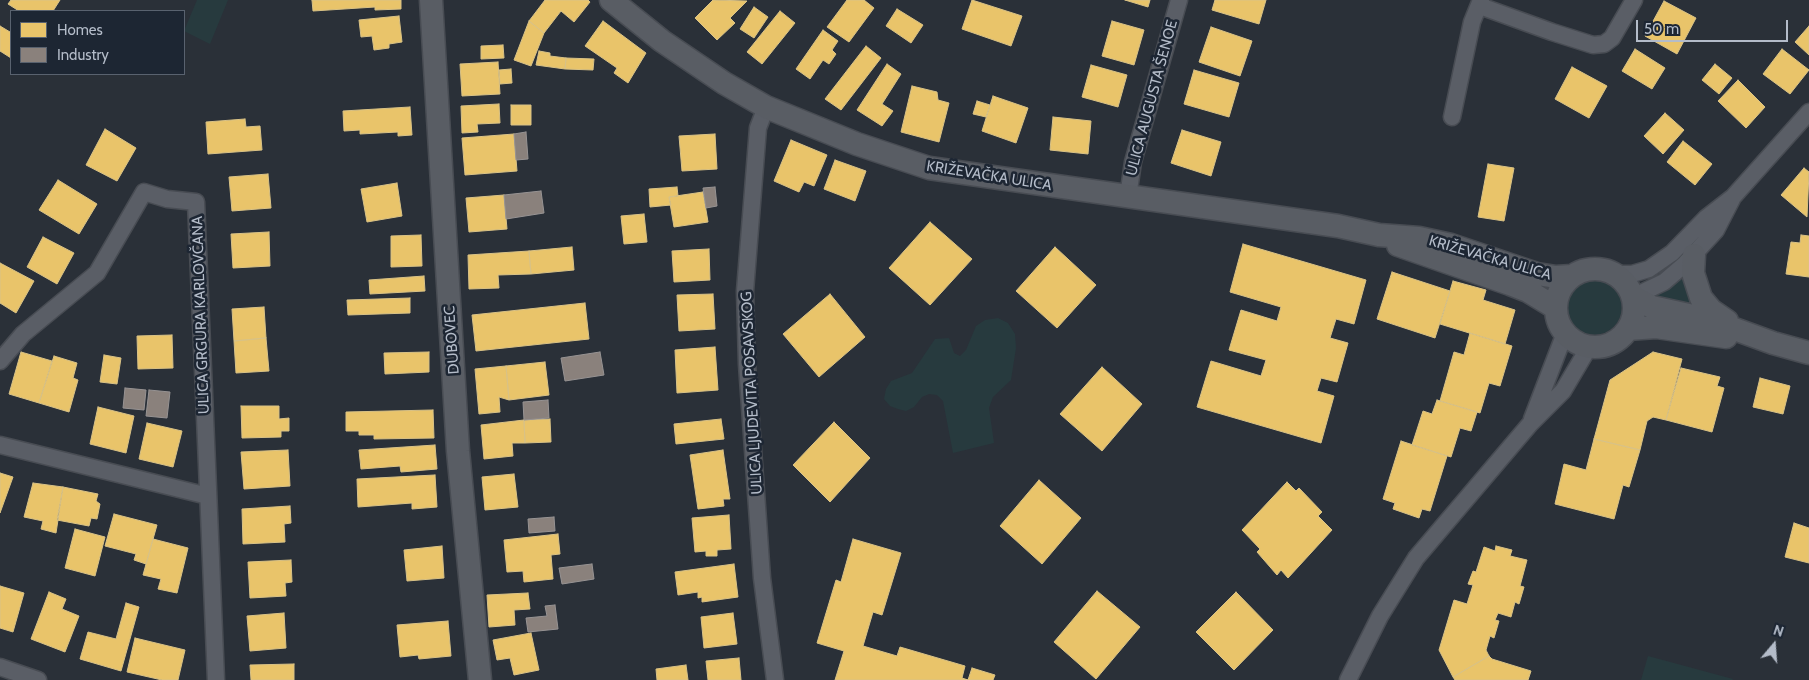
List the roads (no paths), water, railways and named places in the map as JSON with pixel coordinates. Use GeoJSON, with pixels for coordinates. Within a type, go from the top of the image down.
{"type":"FeatureCollection","features":[{"type":"Feature","properties":{"kind":"main road","name":"DUBOVEC"},"geometry":{"type":"LineString","coordinates":[[431,0],[458,451],[480,680]]}},
{"type":"Feature","properties":{"kind":"main road","name":"KRIŽEVAČKA ULICA"},"geometry":{"type":"LineString","coordinates":[[611,0],[662,41],[724,83],[766,107],[857,144],[929,168],[1338,226],[1379,235],[1419,238],[1451,245],[1537,274],[1556,277],[1572,276]]}},
{"type":"Feature","properties":{"kind":"main road","name":"KRIŽEVAČKA ULICA"},"geometry":{"type":"LineString","coordinates":[[1379,235],[1410,251],[1528,291],[1556,308]]}},
{"type":"Feature","properties":{"kind":"main road"},"geometry":{"type":"LineString","coordinates":[[1694,255],[1694,273],[1701,298],[1711,310],[1739,329]]}},
{"type":"Feature","properties":{"kind":"main road"},"geometry":{"type":"LineString","coordinates":[[1594,268],[1616,274],[1630,288],[1633,297],[1633,319],[1628,329],[1611,344],[1589,347],[1572,339],[1565,333],[1558,321],[1556,308],[1558,294],[1572,276],[1594,268]]}},
{"type":"Feature","properties":{"kind":"main road"},"geometry":{"type":"LineString","coordinates":[[1633,297],[1652,307],[1739,329],[1773,343],[1809,353]]}},
{"type":"Feature","properties":{"kind":"main road"},"geometry":{"type":"LineString","coordinates":[[1628,329],[1656,326],[1773,343]]}},
{"type":"Feature","properties":{"kind":"street","name":"ULICA AUGUSTA ŠENOE"},"geometry":{"type":"LineString","coordinates":[[1128,197],[1132,162],[1178,0]]}},
{"type":"Feature","properties":{"kind":"street"},"geometry":{"type":"LineString","coordinates":[[1452,118],[1472,22],[1481,3],[1552,32],[1593,45],[1604,44],[1612,38],[1634,0]]}},
{"type":"Feature","properties":{"kind":"street","name":"ULICA LJUDEVITA POSAVSKOG"},"geometry":{"type":"LineString","coordinates":[[766,107],[758,128],[745,291],[747,364],[762,578],[775,680]]}},
{"type":"Feature","properties":{"kind":"street"},"geometry":{"type":"LineString","coordinates":[[1616,274],[1632,274],[1649,269],[1686,241],[1706,218],[1733,197],[1809,112]]}},
{"type":"Feature","properties":{"kind":"street","name":"ULICA GRGURA KARLOVČANA"},"geometry":{"type":"LineString","coordinates":[[0,361],[23,334],[97,272],[144,192],[167,199],[196,202],[216,680]]}},
{"type":"Feature","properties":{"kind":"street"},"geometry":{"type":"LineString","coordinates":[[1633,297],[1664,282],[1694,255],[1716,230],[1733,197]]}},
{"type":"Feature","properties":{"kind":"street"},"geometry":{"type":"LineString","coordinates":[[1530,424],[1565,333]]}},
{"type":"Feature","properties":{"kind":"street"},"geometry":{"type":"LineString","coordinates":[[1348,680],[1380,616],[1416,558],[1530,424],[1563,391],[1589,347]]}},
{"type":"Feature","properties":{"kind":"street"},"geometry":{"type":"LineString","coordinates":[[0,445],[208,496]]}},
{"type":"Feature","properties":{"kind":"street"},"geometry":{"type":"LineString","coordinates":[[0,667],[38,680]]}}]}
